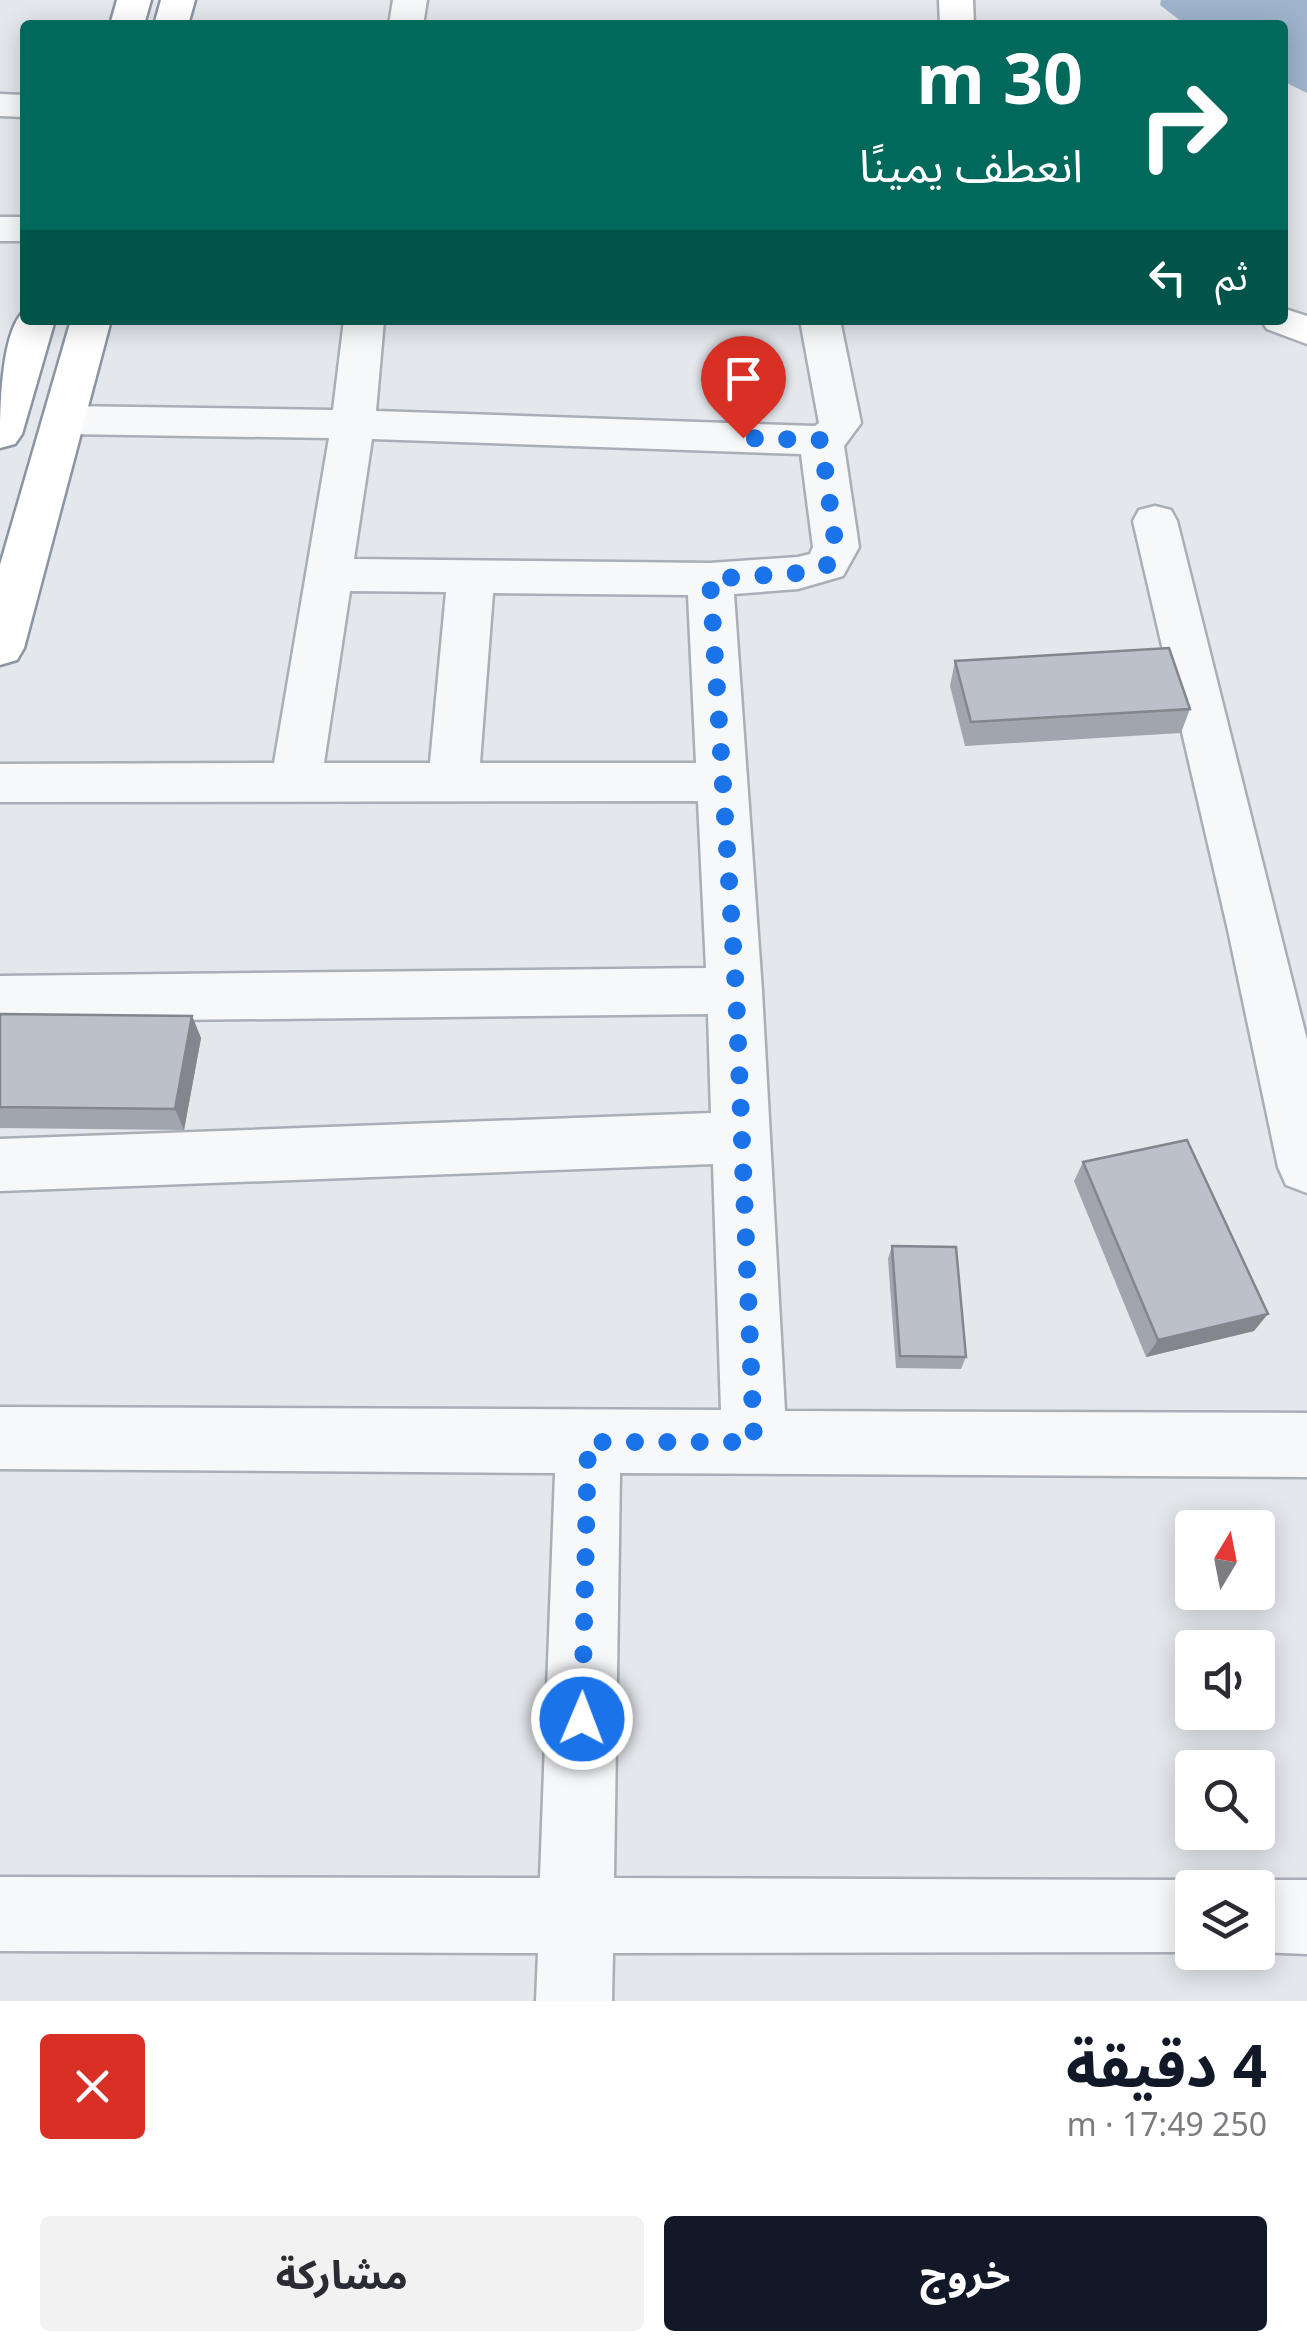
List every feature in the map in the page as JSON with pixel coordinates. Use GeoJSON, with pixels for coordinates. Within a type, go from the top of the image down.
{"type":"FeatureCollection","features":[{"type":"Feature","properties":{"kind":"main road"},"geometry":{"type":"LineString","coordinates":[[0,434],[10,368],[32,325]]}},
{"type":"Feature","properties":{"kind":"main road"},"geometry":{"type":"LineString","coordinates":[[0,648],[90,325]]}},
{"type":"Feature","properties":{"kind":"street"},"geometry":{"type":"LineString","coordinates":[[296,782],[353,424],[363,325]]}},
{"type":"Feature","properties":{"kind":"street"},"geometry":{"type":"LineString","coordinates":[[65,420],[353,424],[821,440],[833,434],[840,422],[821,325]]}},
{"type":"Feature","properties":{"kind":"street"},"geometry":{"type":"LineString","coordinates":[[329,575],[710,579],[798,573],[827,565],[836,548],[821,440]]}},
{"type":"Feature","properties":{"kind":"street"},"geometry":{"type":"LineString","coordinates":[[1155,520],[1255,930],[1307,1167]]}},
{"type":"Feature","properties":{"kind":"street"},"geometry":{"type":"LineString","coordinates":[[453,782],[471,576]]}},
{"type":"Feature","properties":{"kind":"street"},"geometry":{"type":"LineString","coordinates":[[710,579],[736,991],[754,1442]]}},
{"type":"Feature","properties":{"kind":"street"},"geometry":{"type":"LineString","coordinates":[[0,783],[721,782]]}},
{"type":"Feature","properties":{"kind":"street"},"geometry":{"type":"LineString","coordinates":[[0,998],[736,991]]}},
{"type":"Feature","properties":{"kind":"street"},"geometry":{"type":"LineString","coordinates":[[0,1165],[741,1137]]}},
{"type":"Feature","properties":{"kind":"street"},"geometry":{"type":"LineString","coordinates":[[0,1438],[1307,1445]]}},
{"type":"Feature","properties":{"kind":"street"},"geometry":{"type":"LineString","coordinates":[[574,2001],[588,1442]]}},
{"type":"Feature","properties":{"kind":"street"},"geometry":{"type":"LineString","coordinates":[[0,1914],[1175,1917]]}},
{"type":"Feature","properties":{"kind":"street"},"geometry":{"type":"LineString","coordinates":[[1275,1918],[1307,1918]]}},
{"type":"Feature","properties":{"kind":"water"},"geometry":{"type":"Polygon","coordinates":[[[1161,0],[1307,0],[1307,93],[1288,84],[1288,20],[1180,20],[1160,5],[1161,0]]]}},
{"type":"Feature","properties":{"kind":"building"},"geometry":{"type":"Polygon","coordinates":[[[1169,648],[1190,709],[971,722],[955,661],[1169,648]]]}},
{"type":"Feature","properties":{"kind":"building"},"geometry":{"type":"Polygon","coordinates":[[[0,1014],[192,1016],[175,1109],[0,1107],[0,1014]]]}},
{"type":"Feature","properties":{"kind":"building"},"geometry":{"type":"Polygon","coordinates":[[[1187,1140],[1268,1314],[1158,1340],[1083,1162],[1187,1140]]]}},
{"type":"Feature","properties":{"kind":"building"},"geometry":{"type":"Polygon","coordinates":[[[892,1246],[956,1247],[966,1357],[900,1356],[892,1246]]]}},
{"type":"Feature","properties":{"kind":"route"},"geometry":{"type":"LineString","coordinates":[[582,1719],[588,1442],[754,1442],[736,991],[710,579],[798,573],[827,565],[836,548],[821,440],[743,438]]}}]}
